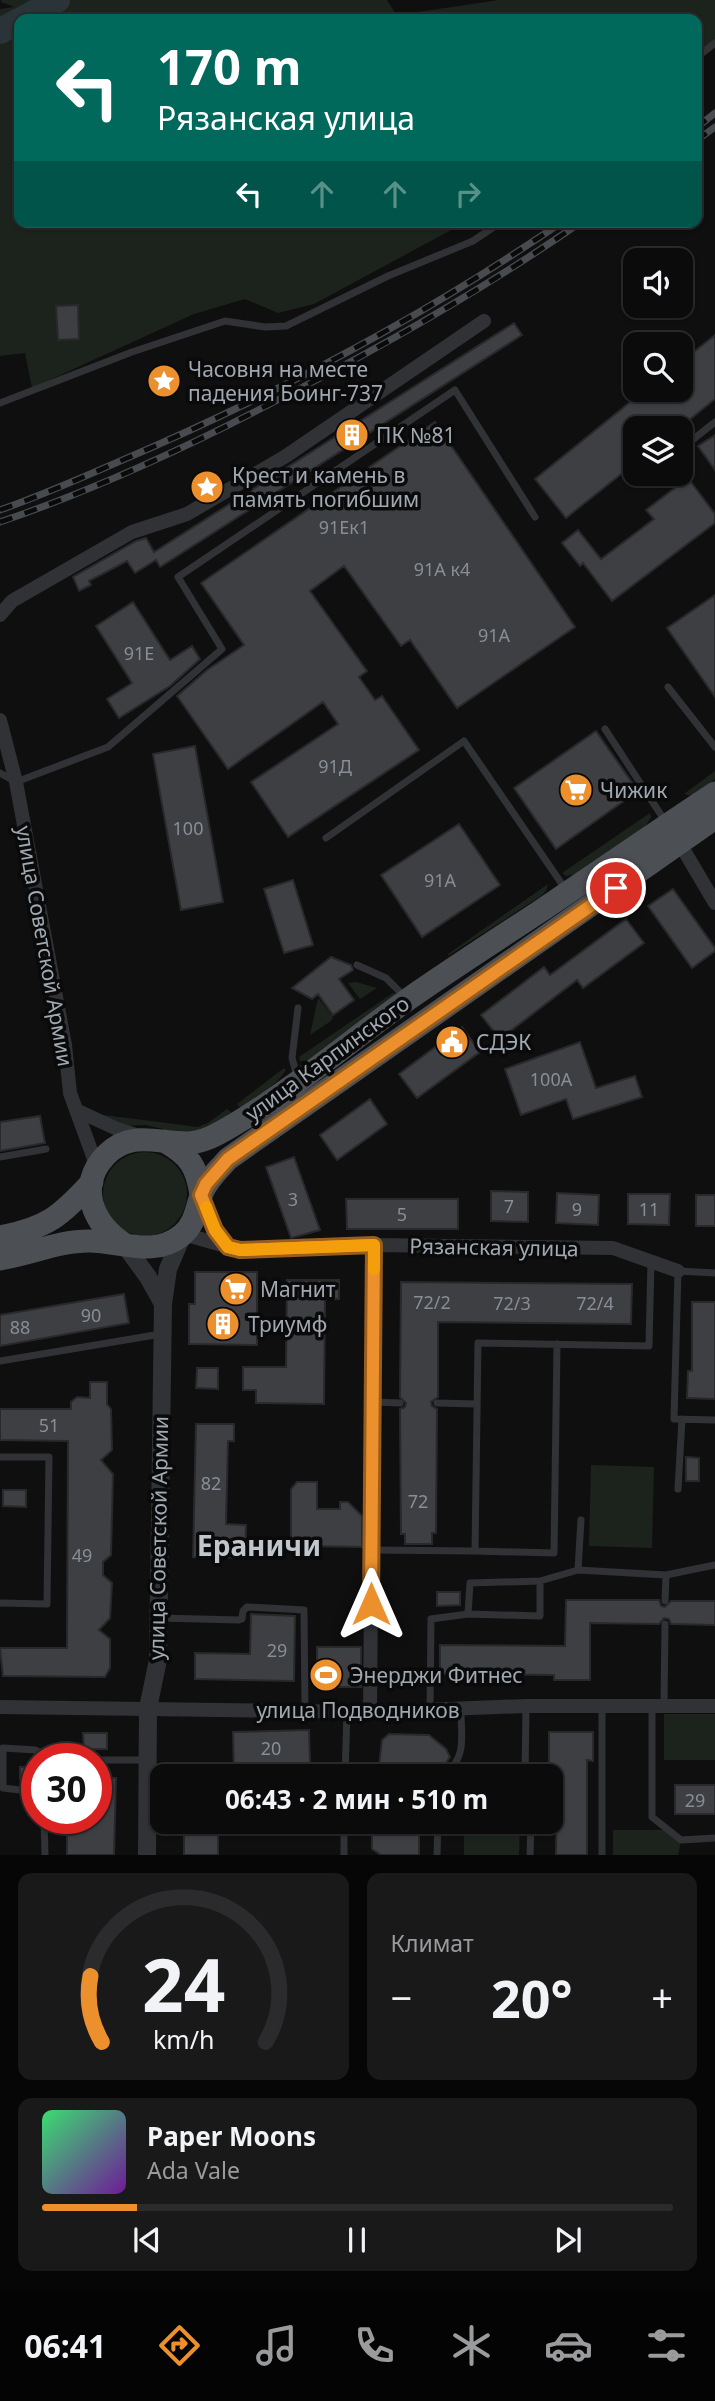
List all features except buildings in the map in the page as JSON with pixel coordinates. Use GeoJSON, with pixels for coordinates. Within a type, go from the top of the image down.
{"type":"FeatureCollection","features":[{"type":"Feature","properties":{"kind":"main road","name":"улица Карпинского"},"geometry":{"type":"LineString","coordinates":[[183,1234],[198,1210],[206,1184],[228,1159],[501,967],[674,834],[715,793]]}},
{"type":"Feature","properties":{"kind":"main road","name":"улица Карпинского"},"geometry":{"type":"LineString","coordinates":[[0,1237],[45,1225],[65,1211],[106,1155],[118,1146],[131,1140],[155,1139],[188,1143],[214,1137],[298,1080],[408,999],[568,893],[674,834],[715,818]]}},
{"type":"Feature","properties":{"kind":"main road"},"geometry":{"type":"LineString","coordinates":[[482,950],[484,965],[491,968],[501,967]]}},
{"type":"Feature","properties":{"kind":"main road"},"geometry":{"type":"LineString","coordinates":[[155,1139],[179,1149],[191,1162],[199,1178],[201,1195]]}},
{"type":"Feature","properties":{"kind":"main road"},"geometry":{"type":"LineString","coordinates":[[94,1174],[91,1200],[97,1219],[108,1234],[124,1244]]}},
{"type":"Feature","properties":{"kind":"main road"},"geometry":{"type":"LineString","coordinates":[[0,1259],[74,1242],[155,1248],[183,1234]]}},
{"type":"Feature","properties":{"kind":"street"},"geometry":{"type":"LineString","coordinates":[[0,615],[12,601],[132,532],[187,514],[275,462],[484,321]]}},
{"type":"Feature","properties":{"kind":"street","name":"улица Советской Армии"},"geometry":{"type":"LineString","coordinates":[[0,720],[16,782],[65,1045],[70,1093],[94,1174]]}},
{"type":"Feature","properties":{"kind":"street"},"geometry":{"type":"LineString","coordinates":[[674,834],[715,903]]}},
{"type":"Feature","properties":{"kind":"street"},"geometry":{"type":"LineString","coordinates":[[76,1110],[117,1129],[155,1139]]}},
{"type":"Feature","properties":{"kind":"street"},"geometry":{"type":"LineString","coordinates":[[201,1195],[215,1230],[228,1247]]}},
{"type":"Feature","properties":{"kind":"street","name":"улица Советской Армии"},"geometry":{"type":"LineString","coordinates":[[147,1855],[148,1708],[158,1660],[163,1304],[168,1269],[183,1234]]}},
{"type":"Feature","properties":{"kind":"street","name":"Рязанская улица"},"geometry":{"type":"LineString","coordinates":[[183,1234],[240,1250],[374,1245],[613,1248],[678,1271]]}},
{"type":"Feature","properties":{"kind":"street"},"geometry":{"type":"LineString","coordinates":[[124,1244],[148,1277],[163,1304]]}},
{"type":"Feature","properties":{"kind":"street"},"geometry":{"type":"LineString","coordinates":[[370,1713],[374,1245]]}},
{"type":"Feature","properties":{"kind":"street","name":"улица Подводников"},"geometry":{"type":"LineString","coordinates":[[0,1707],[370,1713],[526,1706],[715,1706]]}},
{"type":"Feature","properties":{"kind":"lane"},"geometry":{"type":"LineString","coordinates":[[0,403],[132,352],[225,321],[265,327],[286,326],[388,276],[473,241],[492,228]]}},
{"type":"Feature","properties":{"kind":"lane"},"geometry":{"type":"LineString","coordinates":[[0,773],[16,782],[108,747],[222,649],[178,577],[455,390],[535,517]]}},
{"type":"Feature","properties":{"kind":"lane"},"geometry":{"type":"LineString","coordinates":[[693,439],[715,422]]}},
{"type":"Feature","properties":{"kind":"lane"},"geometry":{"type":"LineString","coordinates":[[668,687],[715,747]]}},
{"type":"Feature","properties":{"kind":"lane"},"geometry":{"type":"LineString","coordinates":[[605,729],[674,834]]}},
{"type":"Feature","properties":{"kind":"lane"},"geometry":{"type":"LineString","coordinates":[[326,838],[464,741],[568,893]]}},
{"type":"Feature","properties":{"kind":"lane"},"geometry":{"type":"LineString","coordinates":[[357,965],[386,978],[408,999]]}},
{"type":"Feature","properties":{"kind":"lane"},"geometry":{"type":"LineString","coordinates":[[298,1007],[292,1058],[298,1080]]}},
{"type":"Feature","properties":{"kind":"lane"},"geometry":{"type":"LineString","coordinates":[[0,1157],[46,1149]]}},
{"type":"Feature","properties":{"kind":"lane"},"geometry":{"type":"LineString","coordinates":[[475,1552],[478,1343],[649,1346],[651,1261]]}},
{"type":"Feature","properties":{"kind":"lane"},"geometry":{"type":"LineString","coordinates":[[715,1273],[678,1271],[674,1419],[715,1420]]}},
{"type":"Feature","properties":{"kind":"lane"},"geometry":{"type":"LineString","coordinates":[[0,1361],[162,1334]]}},
{"type":"Feature","properties":{"kind":"lane"},"geometry":{"type":"LineString","coordinates":[[372,1550],[554,1553],[557,1344]]}},
{"type":"Feature","properties":{"kind":"lane"},"geometry":{"type":"LineString","coordinates":[[373,1402],[400,1403]]}},
{"type":"Feature","properties":{"kind":"lane"},"geometry":{"type":"LineString","coordinates":[[438,1403],[477,1404]]}},
{"type":"Feature","properties":{"kind":"lane"},"geometry":{"type":"LineString","coordinates":[[678,1489],[682,1419]]}},
{"type":"Feature","properties":{"kind":"lane"},"geometry":{"type":"LineString","coordinates":[[0,1457],[49,1457],[47,1604],[0,1603]]}},
{"type":"Feature","properties":{"kind":"lane"},"geometry":{"type":"LineString","coordinates":[[579,1570],[581,1520]]}},
{"type":"Feature","properties":{"kind":"lane"},"geometry":{"type":"LineString","coordinates":[[468,1614],[470,1583],[540,1581],[579,1570],[666,1575],[715,1565]]}},
{"type":"Feature","properties":{"kind":"lane"},"geometry":{"type":"LineString","coordinates":[[665,1601],[666,1575]]}},
{"type":"Feature","properties":{"kind":"lane"},"geometry":{"type":"LineString","coordinates":[[430,1710],[431,1619],[468,1614],[540,1616],[540,1581]]}},
{"type":"Feature","properties":{"kind":"lane"},"geometry":{"type":"LineString","coordinates":[[158,1618],[239,1620],[247,1607],[304,1610],[305,1712]]}},
{"type":"Feature","properties":{"kind":"lane"},"geometry":{"type":"LineString","coordinates":[[665,1624],[652,1816],[681,1840],[715,1838]]}},
{"type":"Feature","properties":{"kind":"lane"},"geometry":{"type":"LineString","coordinates":[[525,1764],[526,1706]]}},
{"type":"Feature","properties":{"kind":"lane"},"geometry":{"type":"LineString","coordinates":[[602,1706],[602,1855]]}},
{"type":"Feature","properties":{"kind":"lane"},"geometry":{"type":"LineString","coordinates":[[457,1764],[462,1746],[461,1710]]}},
{"type":"Feature","properties":{"kind":"lane"},"geometry":{"type":"LineString","coordinates":[[345,1764],[347,1712]]}},
{"type":"Feature","properties":{"kind":"lane"},"geometry":{"type":"LineString","coordinates":[[21,1750],[2,1748],[3,1788],[21,1790]]}},
{"type":"Feature","properties":{"kind":"lane"},"geometry":{"type":"LineString","coordinates":[[112,1760],[148,1760]]}},
{"type":"Feature","properties":{"kind":"lane"},"geometry":{"type":"LineString","coordinates":[[44,1834],[45,1855]]}},
{"type":"Feature","properties":{"kind":"lane"},"geometry":{"type":"LineString","coordinates":[[344,1834],[344,1855]]}},
{"type":"Feature","properties":{"kind":"lane"},"geometry":{"type":"LineString","coordinates":[[437,1855],[438,1834]]}},
{"type":"Feature","properties":{"kind":"lane"},"geometry":{"type":"LineString","coordinates":[[530,1855],[531,1834]]}},
{"type":"Feature","properties":{"kind":"shaded area"},"geometry":{"type":"Polygon","coordinates":[[[387,0],[396,14],[14,14],[14,228],[455,228],[314,304],[278,313],[245,299],[194,314],[32,388],[25,353],[0,356],[0,9],[14,7],[1,2],[387,0]]]}},
{"type":"Feature","properties":{"kind":"shaded area"},"geometry":{"type":"Polygon","coordinates":[[[499,0],[715,0],[715,45],[702,57],[702,14],[413,14],[499,0]]]}},
{"type":"Feature","properties":{"kind":"shaded area"},"geometry":{"type":"Polygon","coordinates":[[[715,771],[715,779],[692,796],[684,794],[715,771]]]}},
{"type":"Feature","properties":{"kind":"shaded area"},"geometry":{"type":"Polygon","coordinates":[[[650,813],[651,817],[645,827],[577,874],[566,876],[562,873],[650,813]]]}},
{"type":"Feature","properties":{"kind":"shaded area"},"geometry":{"type":"Polygon","coordinates":[[[548,884],[541,896],[448,956],[448,954],[548,884]]]}},
{"type":"Feature","properties":{"kind":"shaded area"},"geometry":{"type":"Polygon","coordinates":[[[356,982],[377,988],[360,999],[348,983],[356,982]]]}},
{"type":"Feature","properties":{"kind":"shaded area"},"geometry":{"type":"Polygon","coordinates":[[[393,993],[398,995],[309,1061],[300,1061],[299,1057],[393,993]]]}},
{"type":"Feature","properties":{"kind":"shaded area"},"geometry":{"type":"Polygon","coordinates":[[[318,998],[333,1017],[310,1035],[318,998]]]}},
{"type":"Feature","properties":{"kind":"shaded area"},"geometry":{"type":"Polygon","coordinates":[[[284,1068],[286,1070],[282,1076],[265,1091],[241,1108],[237,1104],[284,1068]]]}},
{"type":"Feature","properties":{"kind":"shaded area"},"geometry":{"type":"Polygon","coordinates":[[[227,1109],[232,1113],[202,1132],[175,1132],[146,1125],[119,1126],[104,1115],[198,1127],[227,1109]]]}},
{"type":"Feature","properties":{"kind":"shaded area"},"geometry":{"type":"Polygon","coordinates":[[[137,1152],[153,1152],[169,1159],[180,1170],[187,1186],[184,1210],[175,1224],[153,1236],[137,1236],[121,1229],[110,1218],[103,1202],[103,1186],[110,1170],[121,1159],[137,1152]]]}},
{"type":"Feature","properties":{"kind":"shaded area"},"geometry":{"type":"Polygon","coordinates":[[[591,1465],[654,1467],[652,1548],[589,1546],[591,1465]]]}},
{"type":"Feature","properties":{"kind":"shaded area"},"geometry":{"type":"Polygon","coordinates":[[[664,1714],[715,1714],[715,1760],[664,1760],[664,1714]]]}},
{"type":"Feature","properties":{"kind":"shaded area"},"geometry":{"type":"Polygon","coordinates":[[[613,1830],[669,1830],[681,1840],[678,1855],[613,1855],[613,1830]]]}},
{"type":"Feature","properties":{"kind":"shaded area"},"geometry":{"type":"Polygon","coordinates":[[[464,1834],[520,1834],[519,1855],[464,1855],[464,1834]]]}},
{"type":"Feature","properties":{"kind":"waterway"},"geometry":{"type":"LineString","coordinates":[[32,14],[57,0]]}},
{"type":"Feature","properties":{"kind":"waterway"},"geometry":{"type":"LineString","coordinates":[[0,31],[14,24]]}},
{"type":"Feature","properties":{"kind":"railway"},"geometry":{"type":"LineString","coordinates":[[702,123],[715,113]]}},
{"type":"Feature","properties":{"kind":"railway"},"geometry":{"type":"LineString","coordinates":[[702,137],[715,127]]}},
{"type":"Feature","properties":{"kind":"railway"},"geometry":{"type":"LineString","coordinates":[[0,510],[176,437],[290,382],[456,290],[553,228]]}},
{"type":"Feature","properties":{"kind":"railway"},"geometry":{"type":"LineString","coordinates":[[0,522],[134,469],[305,386],[465,297],[572,228]]}},
{"type":"Feature","properties":{"kind":"slow traffic"},"geometry":{"type":"LineString","coordinates":[[206,1207],[215,1230],[228,1247],[240,1250],[374,1245],[374,1269]]}},
{"type":"Feature","properties":{"kind":"place","name":"Часовня на месте падения Боинг-737"},"geometry":{"type":"Point","coordinates":[164,381]}},
{"type":"Feature","properties":{"kind":"place","name":"ПК №81"},"geometry":{"type":"Point","coordinates":[352,435]}},
{"type":"Feature","properties":{"kind":"place","name":"Крест и камень в память погибшим"},"geometry":{"type":"Point","coordinates":[207,487]}},
{"type":"Feature","properties":{"kind":"place","name":"Чижик"},"geometry":{"type":"Point","coordinates":[576,790]}},
{"type":"Feature","properties":{"kind":"place","name":"СДЭК"},"geometry":{"type":"Point","coordinates":[452,1042]}},
{"type":"Feature","properties":{"kind":"place","name":"Магнит"},"geometry":{"type":"Point","coordinates":[236,1289]}},
{"type":"Feature","properties":{"kind":"place","name":"Триумф"},"geometry":{"type":"Point","coordinates":[223,1324]}},
{"type":"Feature","properties":{"kind":"place","name":"Энерджи Фитнес"},"geometry":{"type":"Point","coordinates":[326,1675]}},
{"type":"Feature","properties":{"kind":"district","name":"Ераничи"},"geometry":{"type":"Point","coordinates":[259,1545]}},
{"type":"Feature","properties":{"kind":"route"},"geometry":{"type":"LineString","coordinates":[[371,1604],[374,1245],[240,1250],[228,1247],[215,1230],[201,1195],[206,1184],[228,1159],[616,888]]}}]}
